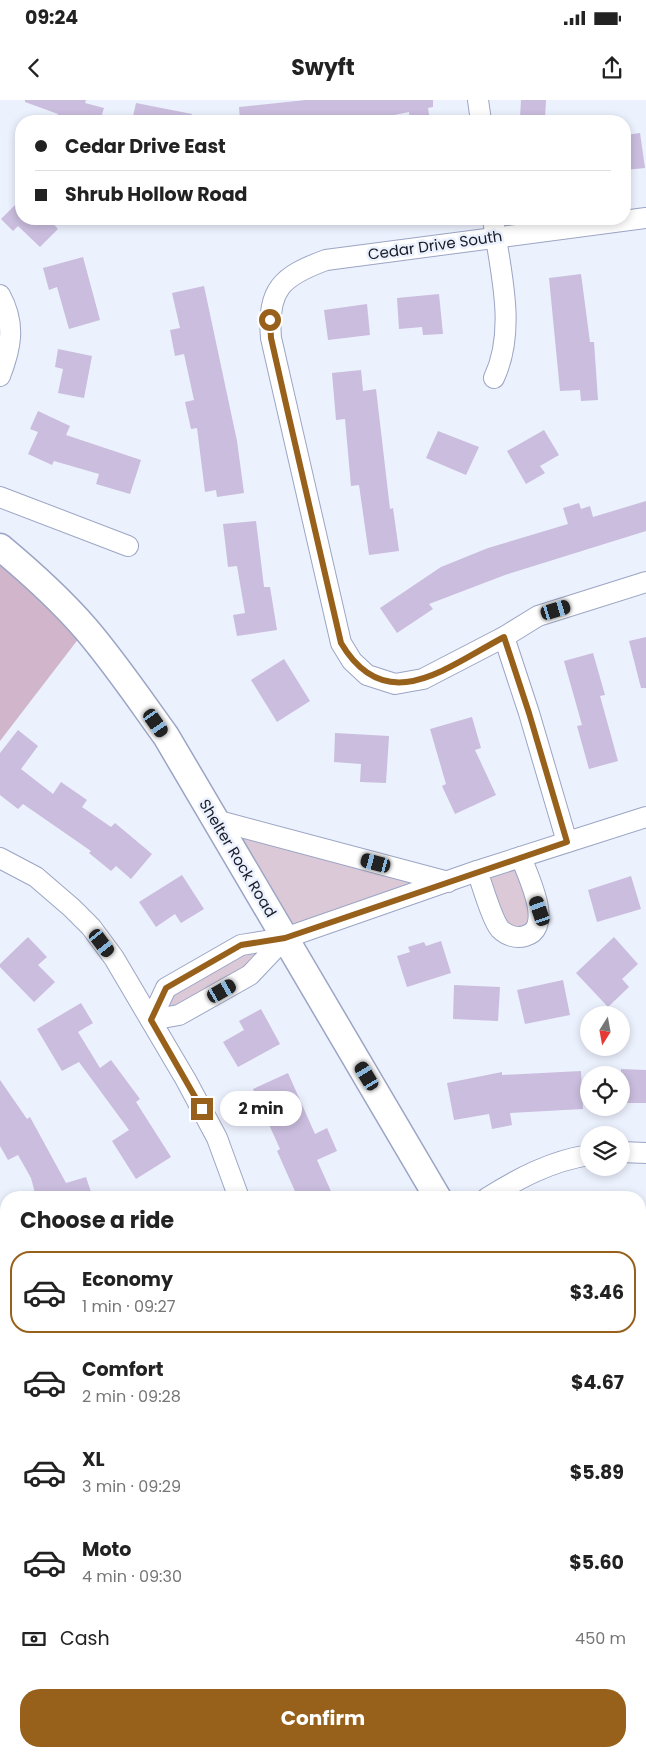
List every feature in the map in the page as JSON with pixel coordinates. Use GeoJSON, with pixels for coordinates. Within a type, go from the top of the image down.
{"type":"FeatureCollection","features":[{"type":"Feature","properties":{"kind":"main road","name":"Shelter Rock Road"},"geometry":{"type":"LineString","coordinates":[[0,547],[62,604],[86,629],[166,736],[434,1191]]}},
{"type":"Feature","properties":{"kind":"street"},"geometry":{"type":"LineString","coordinates":[[478,100],[480,115]]}},
{"type":"Feature","properties":{"kind":"street","name":"Cedar Drive South"},"geometry":{"type":"LineString","coordinates":[[631,219],[646,218]]}},
{"type":"Feature","properties":{"kind":"street","name":"Cedar Drive South"},"geometry":{"type":"LineString","coordinates":[[504,637],[423,679],[395,684],[367,675],[352,661],[341,643],[271,338],[270,320],[272,303],[278,290],[297,270],[326,260],[495,228],[540,225]]}},
{"type":"Feature","properties":{"kind":"street"},"geometry":{"type":"LineString","coordinates":[[494,378],[503,360],[506,315],[495,228]]}},
{"type":"Feature","properties":{"kind":"street"},"geometry":{"type":"LineString","coordinates":[[0,295],[4,303],[11,336],[10,350],[0,376]]}},
{"type":"Feature","properties":{"kind":"street"},"geometry":{"type":"LineString","coordinates":[[0,497],[128,546]]}},
{"type":"Feature","properties":{"kind":"street"},"geometry":{"type":"LineString","coordinates":[[567,842],[529,713],[504,637],[538,616],[646,582]]}},
{"type":"Feature","properties":{"kind":"street"},"geometry":{"type":"LineString","coordinates":[[151,1020],[166,988],[241,945],[285,938],[476,871],[646,817]]}},
{"type":"Feature","properties":{"kind":"street"},"geometry":{"type":"LineString","coordinates":[[215,820],[448,882]]}},
{"type":"Feature","properties":{"kind":"street"},"geometry":{"type":"LineString","coordinates":[[476,871],[498,926],[512,936],[527,936],[536,927],[540,916],[521,857]]}},
{"type":"Feature","properties":{"kind":"street"},"geometry":{"type":"LineString","coordinates":[[0,858],[36,877],[72,908],[91,928],[114,958],[186,1080],[217,1138],[236,1191]]}},
{"type":"Feature","properties":{"kind":"street"},"geometry":{"type":"LineString","coordinates":[[151,1020],[179,1015],[250,975],[285,938]]}},
{"type":"Feature","properties":{"kind":"street"},"geometry":{"type":"LineString","coordinates":[[630,1153],[646,1154]]}},
{"type":"Feature","properties":{"kind":"street"},"geometry":{"type":"LineString","coordinates":[[499,1191],[525,1175],[580,1157]]}},
{"type":"Feature","properties":{"kind":"shaded area"},"geometry":{"type":"Polygon","coordinates":[[[0,547],[86,629],[0,741],[0,547]]]}},
{"type":"Feature","properties":{"kind":"shaded area"},"geometry":{"type":"Polygon","coordinates":[[[215,820],[448,882],[285,938],[215,820]]]}},
{"type":"Feature","properties":{"kind":"shaded area"},"geometry":{"type":"Polygon","coordinates":[[[521,857],[540,916],[512,936],[477,871],[521,857]]]}},
{"type":"Feature","properties":{"kind":"shaded area"},"geometry":{"type":"Polygon","coordinates":[[[285,938],[250,975],[151,1020],[167,988],[241,945],[285,938]]]}},
{"type":"Feature","properties":{"kind":"building"},"geometry":{"type":"Polygon","coordinates":[[[25,100],[86,100],[85,103],[104,108],[102,115],[58,115],[25,102],[25,100]]]}},
{"type":"Feature","properties":{"kind":"building"},"geometry":{"type":"Polygon","coordinates":[[[306,100],[433,100],[433,107],[428,108],[429,115],[409,115],[409,112],[394,115],[240,115],[239,107],[306,100]]]}},
{"type":"Feature","properties":{"kind":"building"},"geometry":{"type":"Polygon","coordinates":[[[521,100],[546,100],[545,115],[520,115],[521,100]]]}},
{"type":"Feature","properties":{"kind":"building"},"geometry":{"type":"Polygon","coordinates":[[[136,103],[192,114],[192,115],[133,115],[136,103]]]}},
{"type":"Feature","properties":{"kind":"building"},"geometry":{"type":"Polygon","coordinates":[[[640,133],[645,168],[631,169],[631,134],[640,133]]]}},
{"type":"Feature","properties":{"kind":"building"},"geometry":{"type":"Polygon","coordinates":[[[15,205],[15,225],[54,225],[58,229],[40,247],[18,226],[13,231],[1,219],[15,205]]]}},
{"type":"Feature","properties":{"kind":"building"},"geometry":{"type":"Polygon","coordinates":[[[83,257],[100,320],[69,329],[57,287],[49,290],[43,268],[83,257]]]}},
{"type":"Feature","properties":{"kind":"building"},"geometry":{"type":"Polygon","coordinates":[[[581,274],[590,342],[594,342],[598,400],[581,401],[580,390],[560,391],[549,278],[581,274]]]}},
{"type":"Feature","properties":{"kind":"building"},"geometry":{"type":"Polygon","coordinates":[[[204,286],[237,441],[244,493],[217,497],[216,490],[205,492],[197,428],[191,429],[185,402],[194,400],[184,354],[175,356],[170,330],[180,328],[172,293],[204,286]]]}},
{"type":"Feature","properties":{"kind":"building"},"geometry":{"type":"Polygon","coordinates":[[[439,294],[443,334],[423,335],[422,327],[399,329],[397,298],[439,294]]]}},
{"type":"Feature","properties":{"kind":"building"},"geometry":{"type":"Polygon","coordinates":[[[367,304],[370,335],[328,340],[324,310],[367,304]]]}},
{"type":"Feature","properties":{"kind":"building"},"geometry":{"type":"Polygon","coordinates":[[[58,349],[92,356],[84,398],[58,393],[63,369],[55,367],[58,349]]]}},
{"type":"Feature","properties":{"kind":"building"},"geometry":{"type":"Polygon","coordinates":[[[361,370],[363,391],[376,389],[390,509],[393,508],[399,551],[369,555],[359,485],[351,486],[345,419],[336,420],[332,373],[361,370]]]}},
{"type":"Feature","properties":{"kind":"building"},"geometry":{"type":"Polygon","coordinates":[[[38,411],[70,426],[66,435],[141,460],[130,494],[96,484],[99,474],[54,461],[52,465],[28,454],[38,432],[30,429],[38,411]]]}},
{"type":"Feature","properties":{"kind":"building"},"geometry":{"type":"Polygon","coordinates":[[[544,430],[559,455],[540,466],[545,473],[526,484],[507,451],[544,430]]]}},
{"type":"Feature","properties":{"kind":"building"},"geometry":{"type":"Polygon","coordinates":[[[438,431],[479,447],[466,475],[426,458],[438,431]]]}},
{"type":"Feature","properties":{"kind":"building"},"geometry":{"type":"Polygon","coordinates":[[[646,501],[646,531],[505,575],[429,604],[433,609],[397,633],[380,608],[441,567],[488,548],[568,524],[563,508],[579,503],[581,509],[590,506],[593,517],[646,501]]]}},
{"type":"Feature","properties":{"kind":"building"},"geometry":{"type":"Polygon","coordinates":[[[256,521],[264,587],[270,587],[277,630],[237,636],[233,615],[245,613],[237,566],[228,567],[223,524],[256,521]]]}},
{"type":"Feature","properties":{"kind":"building"},"geometry":{"type":"Polygon","coordinates":[[[646,637],[646,688],[641,688],[629,641],[646,637]]]}},
{"type":"Feature","properties":{"kind":"building"},"geometry":{"type":"Polygon","coordinates":[[[593,653],[605,695],[600,696],[618,761],[589,769],[577,726],[582,725],[564,661],[593,653]]]}},
{"type":"Feature","properties":{"kind":"building"},"geometry":{"type":"Polygon","coordinates":[[[284,659],[310,701],[277,722],[251,680],[284,659]]]}},
{"type":"Feature","properties":{"kind":"building"},"geometry":{"type":"Polygon","coordinates":[[[472,717],[481,748],[475,750],[496,795],[455,814],[442,786],[446,784],[430,729],[472,717]]]}},
{"type":"Feature","properties":{"kind":"building"},"geometry":{"type":"Polygon","coordinates":[[[18,730],[38,746],[21,769],[53,794],[61,782],[87,800],[82,807],[111,827],[115,823],[152,854],[131,879],[116,866],[111,871],[89,853],[91,851],[23,804],[18,809],[0,795],[0,753],[18,730]]]}},
{"type":"Feature","properties":{"kind":"building"},"geometry":{"type":"Polygon","coordinates":[[[335,733],[389,736],[386,783],[360,782],[361,764],[334,762],[335,733]]]}},
{"type":"Feature","properties":{"kind":"building"},"geometry":{"type":"Polygon","coordinates":[[[182,875],[204,909],[181,923],[175,914],[156,927],[139,902],[182,875]]]}},
{"type":"Feature","properties":{"kind":"building"},"geometry":{"type":"Polygon","coordinates":[[[631,876],[641,909],[597,922],[588,890],[631,876]]]}},
{"type":"Feature","properties":{"kind":"building"},"geometry":{"type":"Polygon","coordinates":[[[28,937],[47,957],[38,965],[55,982],[34,1002],[0,967],[0,964],[28,937]]]}},
{"type":"Feature","properties":{"kind":"building"},"geometry":{"type":"Polygon","coordinates":[[[614,937],[638,964],[622,979],[629,987],[609,1006],[576,973],[614,937]]]}},
{"type":"Feature","properties":{"kind":"building"},"geometry":{"type":"Polygon","coordinates":[[[441,941],[451,973],[407,987],[397,956],[410,952],[408,947],[424,942],[426,946],[441,941]]]}},
{"type":"Feature","properties":{"kind":"building"},"geometry":{"type":"Polygon","coordinates":[[[563,980],[570,1015],[525,1024],[517,990],[563,980]]]}},
{"type":"Feature","properties":{"kind":"building"},"geometry":{"type":"Polygon","coordinates":[[[454,985],[500,987],[498,1021],[453,1019],[454,985]]]}},
{"type":"Feature","properties":{"kind":"building"},"geometry":{"type":"Polygon","coordinates":[[[81,1003],[93,1023],[78,1032],[100,1068],[111,1060],[140,1099],[136,1102],[171,1157],[136,1179],[112,1141],[129,1130],[79,1062],[62,1071],[37,1029],[81,1003]]]}},
{"type":"Feature","properties":{"kind":"building"},"geometry":{"type":"Polygon","coordinates":[[[261,1009],[280,1044],[238,1067],[223,1042],[244,1030],[239,1021],[261,1009]]]}},
{"type":"Feature","properties":{"kind":"building"},"geometry":{"type":"Polygon","coordinates":[[[630,1069],[646,1070],[646,1103],[630,1103],[630,1069]]]}},
{"type":"Feature","properties":{"kind":"building"},"geometry":{"type":"Polygon","coordinates":[[[580,1071],[580,1109],[510,1113],[512,1125],[492,1129],[489,1114],[454,1120],[447,1083],[502,1072],[502,1075],[580,1071]]]}},
{"type":"Feature","properties":{"kind":"building"},"geometry":{"type":"Polygon","coordinates":[[[288,1073],[315,1134],[327,1128],[337,1151],[317,1160],[331,1191],[295,1191],[277,1151],[280,1149],[253,1089],[288,1073]]]}},
{"type":"Feature","properties":{"kind":"building"},"geometry":{"type":"Polygon","coordinates":[[[0,1080],[27,1119],[30,1117],[66,1183],[86,1177],[91,1191],[34,1191],[31,1178],[18,1155],[8,1160],[0,1146],[0,1080]]]}},
{"type":"Feature","properties":{"kind":"route"},"geometry":{"type":"LineString","coordinates":[[202,1109],[151,1020],[166,988],[241,945],[285,938],[476,871],[567,842],[529,713],[504,637],[423,679],[395,684],[367,675],[352,661],[341,643],[312,524],[271,338],[270,320]]}}]}
